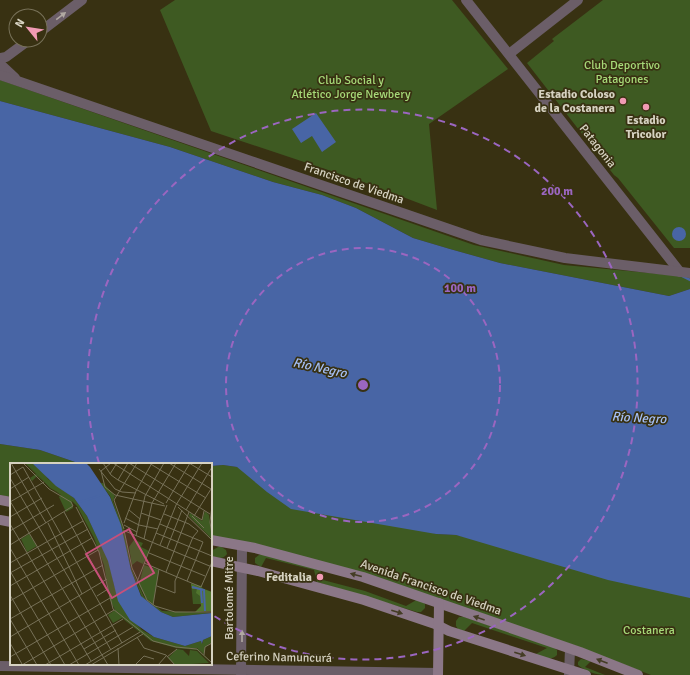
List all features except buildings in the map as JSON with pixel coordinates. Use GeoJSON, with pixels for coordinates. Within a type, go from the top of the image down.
{"type":"FeatureCollection","features":[{"type":"Feature","properties":{"kind":"main road"},"geometry":{"type":"LineString","coordinates":[[0,500],[10,502]]}},
{"type":"Feature","properties":{"kind":"main road"},"geometry":{"type":"LineString","coordinates":[[0,520],[10,522]]}},
{"type":"Feature","properties":{"kind":"main road","name":"Avenida Francisco de Viedma"},"geometry":{"type":"LineString","coordinates":[[212,540],[242,546],[363,577],[570,649],[638,675]]}},
{"type":"Feature","properties":{"kind":"main road"},"geometry":{"type":"LineString","coordinates":[[212,561],[258,571],[364,600],[569,672],[586,675]]}},
{"type":"Feature","properties":{"kind":"main road"},"geometry":{"type":"LineString","coordinates":[[438,674],[439,603]]}},
{"type":"Feature","properties":{"kind":"street"},"geometry":{"type":"LineString","coordinates":[[48,26],[82,0]]}},
{"type":"Feature","properties":{"kind":"street","name":"Patagonia"},"geometry":{"type":"LineString","coordinates":[[466,0],[685,272]]}},
{"type":"Feature","properties":{"kind":"street"},"geometry":{"type":"LineString","coordinates":[[509,54],[578,0]]}},
{"type":"Feature","properties":{"kind":"street"},"geometry":{"type":"LineString","coordinates":[[0,58],[6,57],[18,48]]}},
{"type":"Feature","properties":{"kind":"street","name":"Francisco de Viedma"},"geometry":{"type":"LineString","coordinates":[[0,64],[18,81]]}},
{"type":"Feature","properties":{"kind":"street","name":"Francisco de Viedma"},"geometry":{"type":"LineString","coordinates":[[0,75],[481,240],[564,258],[685,272]]}},
{"type":"Feature","properties":{"kind":"street","name":"Bartolomé Mitre"},"geometry":{"type":"LineString","coordinates":[[242,546],[242,672]]}},
{"type":"Feature","properties":{"kind":"street"},"geometry":{"type":"LineString","coordinates":[[569,672],[570,649]]}},
{"type":"Feature","properties":{"kind":"street","name":"Ceferino Namuncurá"},"geometry":{"type":"LineString","coordinates":[[0,666],[38,669],[438,674]]}},
{"type":"Feature","properties":{"kind":"green space","name":"Club Social y Atlético Jorge Newbery"},"geometry":{"type":"Polygon","coordinates":[[[175,0],[452,0],[508,69],[429,124],[437,210],[358,180],[211,131],[160,10],[175,0]]]}},
{"type":"Feature","properties":{"kind":"green space","name":"Club Deportivo Patagones"},"geometry":{"type":"Polygon","coordinates":[[[603,0],[690,0],[690,248],[674,248],[614,175],[527,63],[554,41],[552,39],[603,0]]]}},
{"type":"Feature","properties":{"kind":"green space"},"geometry":{"type":"Polygon","coordinates":[[[0,80],[474,245],[564,265],[682,276],[690,278],[690,289],[669,296],[500,263],[413,238],[356,208],[322,195],[273,182],[170,147],[0,101],[0,80]]]}},
{"type":"Feature","properties":{"kind":"green space"},"geometry":{"type":"Polygon","coordinates":[[[0,444],[40,450],[75,462],[113,463],[10,463],[10,497],[0,495],[0,444]]]}},
{"type":"Feature","properties":{"kind":"green space","name":"Costanera"},"geometry":{"type":"Polygon","coordinates":[[[223,465],[237,467],[436,534],[456,535],[690,578],[690,675],[651,675],[574,645],[212,536],[212,466],[223,465]]]}},
{"type":"Feature","properties":{"kind":"green space"},"geometry":{"type":"Polygon","coordinates":[[[220,546],[226,550],[227,554],[222,558],[218,558],[212,556],[212,550],[220,546]]]}},
{"type":"Feature","properties":{"kind":"green space"},"geometry":{"type":"Polygon","coordinates":[[[263,554],[320,569],[323,580],[365,591],[406,606],[418,599],[425,604],[425,608],[421,612],[417,612],[317,582],[314,570],[266,558],[261,567],[255,563],[255,558],[263,554]]]}},
{"type":"Feature","properties":{"kind":"green space"},"geometry":{"type":"Polygon","coordinates":[[[459,617],[464,617],[553,647],[557,650],[557,655],[549,659],[534,655],[547,648],[472,623],[464,631],[458,629],[456,626],[456,621],[459,617]]]}},
{"type":"Feature","properties":{"kind":"green space"},"geometry":{"type":"Polygon","coordinates":[[[581,659],[591,661],[585,667],[605,675],[587,671],[578,665],[578,662],[581,659]]]}},
{"type":"Feature","properties":{"kind":"water","name":"Río Negro"},"geometry":{"type":"Polygon","coordinates":[[[0,101],[170,147],[273,182],[322,195],[356,208],[413,238],[500,263],[669,296],[690,289],[690,598],[608,580],[456,535],[436,534],[291,509],[267,492],[237,467],[223,465],[212,466],[212,463],[82,463],[75,462],[40,450],[0,444],[0,101]]]}},
{"type":"Feature","properties":{"kind":"water"},"geometry":{"type":"Polygon","coordinates":[[[316,113],[336,142],[322,152],[312,136],[301,143],[292,129],[316,113]]]}},
{"type":"Feature","properties":{"kind":"water"},"geometry":{"type":"Polygon","coordinates":[[[679,227],[684,229],[686,234],[684,239],[679,241],[674,239],[672,234],[674,229],[679,227]]]}},
{"type":"Feature","properties":{"kind":"waterway"},"geometry":{"type":"LineString","coordinates":[[682,276],[690,280]]}},
{"type":"Feature","properties":{"kind":"place","name":"Estadio Coloso de la Costanera"},"geometry":{"type":"Point","coordinates":[623,101]}},
{"type":"Feature","properties":{"kind":"place","name":"Estadio Tricolor"},"geometry":{"type":"Point","coordinates":[646,107]}},
{"type":"Feature","properties":{"kind":"place","name":"Feditalia"},"geometry":{"type":"Point","coordinates":[320,577]}}]}
